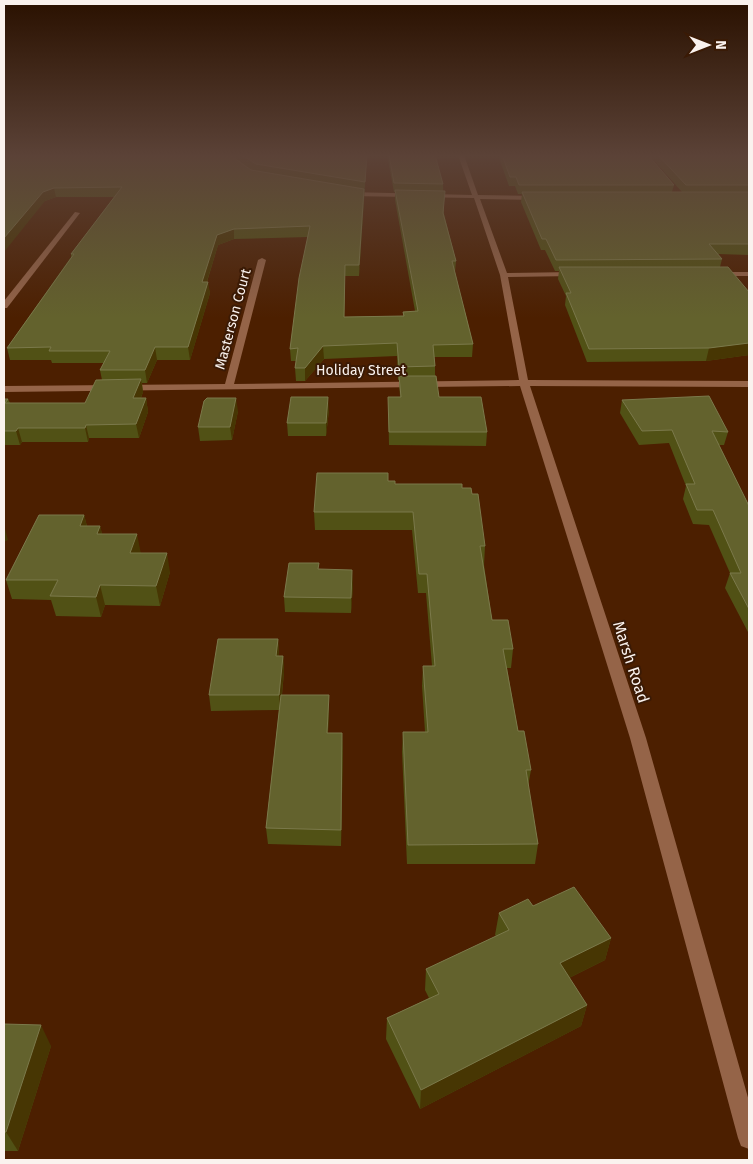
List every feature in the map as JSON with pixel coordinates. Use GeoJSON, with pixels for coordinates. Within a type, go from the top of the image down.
{"type":"FeatureCollection","features":[{"type":"Feature","properties":{"kind":"street","name":"Marsh Road"},"geometry":{"type":"LineString","coordinates":[[481,209],[504,275],[524,383],[638,738],[749,1138]]}},
{"type":"Feature","properties":{"kind":"street"},"geometry":{"type":"LineString","coordinates":[[4,306],[77,213]]}},
{"type":"Feature","properties":{"kind":"street","name":"Masterson Court"},"geometry":{"type":"LineString","coordinates":[[229,385],[262,260]]}},
{"type":"Feature","properties":{"kind":"street"},"geometry":{"type":"LineString","coordinates":[[504,275],[582,274]]}},
{"type":"Feature","properties":{"kind":"street"},"geometry":{"type":"LineString","coordinates":[[710,274],[749,274]]}},
{"type":"Feature","properties":{"kind":"street","name":"Holiday Street"},"geometry":{"type":"LineString","coordinates":[[4,389],[524,383],[749,384]]}},
{"type":"Feature","properties":{"kind":"building"},"geometry":{"type":"Polygon","coordinates":[[[4,209],[28,209],[4,238],[4,209]]]}},
{"type":"Feature","properties":{"kind":"building"},"geometry":{"type":"Polygon","coordinates":[[[105,209],[363,209],[359,265],[345,265],[344,317],[404,316],[403,312],[418,311],[399,209],[443,209],[456,261],[452,261],[473,344],[433,345],[435,366],[399,367],[397,343],[323,346],[305,368],[295,368],[298,348],[290,349],[299,278],[310,226],[234,229],[217,235],[202,282],[208,282],[188,347],[155,347],[145,370],[100,370],[110,351],[49,351],[51,347],[7,348],[74,254],[71,254],[105,209]]]}},
{"type":"Feature","properties":{"kind":"building"},"geometry":{"type":"Polygon","coordinates":[[[529,209],[749,209],[749,244],[709,244],[722,259],[556,260],[546,239],[542,239],[529,209]]]}},
{"type":"Feature","properties":{"kind":"building"},"geometry":{"type":"Polygon","coordinates":[[[559,267],[728,267],[749,292],[749,343],[709,348],[589,349],[566,293],[571,293],[559,267]]]}},
{"type":"Feature","properties":{"kind":"building"},"geometry":{"type":"Polygon","coordinates":[[[399,376],[436,376],[439,397],[481,397],[487,432],[389,432],[388,397],[401,397],[399,376]]]}},
{"type":"Feature","properties":{"kind":"building"},"geometry":{"type":"Polygon","coordinates":[[[141,379],[133,398],[146,398],[136,424],[86,425],[85,428],[18,428],[16,431],[4,431],[4,399],[8,399],[5,403],[85,403],[96,380],[141,379]]]}},
{"type":"Feature","properties":{"kind":"building"},"geometry":{"type":"Polygon","coordinates":[[[709,396],[728,432],[712,431],[749,506],[749,609],[730,573],[741,573],[713,510],[697,510],[686,484],[695,484],[672,430],[642,431],[622,400],[709,396]]]}},
{"type":"Feature","properties":{"kind":"building"},"geometry":{"type":"Polygon","coordinates":[[[291,397],[328,397],[326,423],[287,423],[291,397]]]}},
{"type":"Feature","properties":{"kind":"building"},"geometry":{"type":"Polygon","coordinates":[[[207,398],[236,398],[230,427],[198,427],[204,401],[207,398]]]}},
{"type":"Feature","properties":{"kind":"building"},"geometry":{"type":"Polygon","coordinates":[[[317,473],[388,473],[388,481],[395,481],[395,484],[462,484],[462,488],[471,488],[472,494],[478,494],[485,546],[480,546],[492,620],[508,620],[513,649],[503,649],[518,731],[524,731],[531,770],[526,770],[538,844],[408,845],[403,732],[428,732],[423,666],[435,666],[427,574],[419,574],[413,512],[314,512],[317,473]]]}},
{"type":"Feature","properties":{"kind":"building"},"geometry":{"type":"Polygon","coordinates":[[[39,515],[84,515],[80,526],[100,526],[97,534],[137,534],[130,553],[167,553],[156,586],[100,585],[96,597],[50,596],[58,580],[6,580],[39,515]]]}},
{"type":"Feature","properties":{"kind":"building"},"geometry":{"type":"Polygon","coordinates":[[[289,563],[319,563],[318,569],[352,570],[351,598],[284,597],[289,563]]]}},
{"type":"Feature","properties":{"kind":"building"},"geometry":{"type":"Polygon","coordinates":[[[218,639],[278,639],[276,656],[283,656],[279,695],[209,695],[218,639]]]}},
{"type":"Feature","properties":{"kind":"building"},"geometry":{"type":"Polygon","coordinates":[[[281,695],[329,695],[327,733],[342,733],[341,830],[266,828],[281,695]]]}},
{"type":"Feature","properties":{"kind":"building"},"geometry":{"type":"Polygon","coordinates":[[[574,887],[611,938],[560,963],[587,1005],[421,1090],[387,1018],[439,994],[426,969],[509,930],[499,913],[528,899],[533,906],[574,887]]]}},
{"type":"Feature","properties":{"kind":"building"},"geometry":{"type":"Polygon","coordinates":[[[4,1024],[41,1025],[6,1132],[4,1132],[4,1024]]]}}]}
